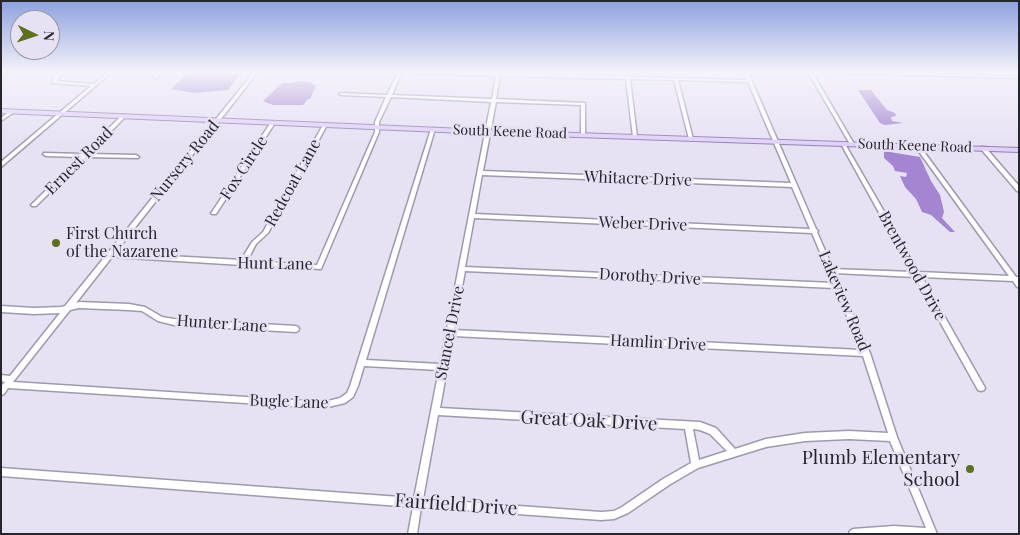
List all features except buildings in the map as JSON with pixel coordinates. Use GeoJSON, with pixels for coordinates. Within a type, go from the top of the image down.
{"type":"FeatureCollection","features":[{"type":"Feature","properties":{"kind":"main road","name":"South Keene Road"},"geometry":{"type":"LineString","coordinates":[[1,111],[488,132],[1019,150]]}},
{"type":"Feature","properties":{"kind":"street"},"geometry":{"type":"LineString","coordinates":[[1,165],[80,97]]}},
{"type":"Feature","properties":{"kind":"street","name":"Nursery Road"},"geometry":{"type":"LineString","coordinates":[[1,392],[6,381],[70,306],[236,97]]}},
{"type":"Feature","properties":{"kind":"street","name":"Hunt Lane"},"geometry":{"type":"LineString","coordinates":[[110,255],[319,267],[377,132],[377,122],[389,97]]}},
{"type":"Feature","properties":{"kind":"street"},"geometry":{"type":"LineString","coordinates":[[414,97],[583,104],[583,135]]}},
{"type":"Feature","properties":{"kind":"street","name":"Stancel Drive"},"geometry":{"type":"LineString","coordinates":[[412,534],[495,97]]}},
{"type":"Feature","properties":{"kind":"street"},"geometry":{"type":"LineString","coordinates":[[630,97],[635,137]]}},
{"type":"Feature","properties":{"kind":"street"},"geometry":{"type":"LineString","coordinates":[[681,97],[691,139]]}},
{"type":"Feature","properties":{"kind":"street","name":"Lakeview Road"},"geometry":{"type":"LineString","coordinates":[[757,97],[866,353],[893,437],[932,533]]}},
{"type":"Feature","properties":{"kind":"street"},"geometry":{"type":"LineString","coordinates":[[825,97],[852,144]]}},
{"type":"Feature","properties":{"kind":"street"},"geometry":{"type":"LineString","coordinates":[[1,120],[12,112]]}},
{"type":"Feature","properties":{"kind":"street","name":"Ernest Road"},"geometry":{"type":"LineString","coordinates":[[34,205],[124,116]]}},
{"type":"Feature","properties":{"kind":"street","name":"Fox Circle"},"geometry":{"type":"LineString","coordinates":[[214,213],[273,123]]}},
{"type":"Feature","properties":{"kind":"street","name":"Redcoat Lane"},"geometry":{"type":"LineString","coordinates":[[242,263],[254,243],[265,233],[325,125]]}},
{"type":"Feature","properties":{"kind":"street","name":"Bugle Lane"},"geometry":{"type":"LineString","coordinates":[[6,381],[324,405],[334,404],[350,394],[433,129]]}},
{"type":"Feature","properties":{"kind":"street","name":"Brentwood Drive"},"geometry":{"type":"LineString","coordinates":[[843,144],[981,388]]}},
{"type":"Feature","properties":{"kind":"street"},"geometry":{"type":"LineString","coordinates":[[917,146],[1016,278],[1019,285]]}},
{"type":"Feature","properties":{"kind":"street"},"geometry":{"type":"LineString","coordinates":[[983,148],[1019,190]]}},
{"type":"Feature","properties":{"kind":"street"},"geometry":{"type":"LineString","coordinates":[[46,154],[136,158]]}},
{"type":"Feature","properties":{"kind":"street","name":"Whitacre Drive"},"geometry":{"type":"LineString","coordinates":[[480,173],[795,185]]}},
{"type":"Feature","properties":{"kind":"street","name":"Weber Drive"},"geometry":{"type":"LineString","coordinates":[[472,216],[815,231]]}},
{"type":"Feature","properties":{"kind":"street","name":"Dorothy Drive"},"geometry":{"type":"LineString","coordinates":[[462,269],[838,286]]}},
{"type":"Feature","properties":{"kind":"street"},"geometry":{"type":"LineString","coordinates":[[831,271],[1016,278]]}},
{"type":"Feature","properties":{"kind":"street","name":"Hunter Lane"},"geometry":{"type":"LineString","coordinates":[[1,309],[61,310],[79,304],[144,309],[160,320],[174,322],[296,329]]}},
{"type":"Feature","properties":{"kind":"street","name":"Hamlin Drive"},"geometry":{"type":"LineString","coordinates":[[450,333],[866,353]]}},
{"type":"Feature","properties":{"kind":"street"},"geometry":{"type":"LineString","coordinates":[[361,363],[443,368]]}},
{"type":"Feature","properties":{"kind":"street","name":"Great Oak Drive"},"geometry":{"type":"LineString","coordinates":[[435,411],[700,426],[713,431],[733,452]]}},
{"type":"Feature","properties":{"kind":"street"},"geometry":{"type":"LineString","coordinates":[[688,426],[696,465]]}},
{"type":"Feature","properties":{"kind":"street","name":"Fairfield Drive"},"geometry":{"type":"LineString","coordinates":[[1,472],[601,516],[614,515],[696,465],[766,443],[805,437],[849,435],[893,437]]}},
{"type":"Feature","properties":{"kind":"street"},"geometry":{"type":"LineString","coordinates":[[853,534],[894,530],[932,533]]}},
{"type":"Feature","properties":{"kind":"shaded area"},"geometry":{"type":"Polygon","coordinates":[[[267,97],[311,97],[303,105],[273,105],[263,101],[267,97]]]}},
{"type":"Feature","properties":{"kind":"shaded area"},"geometry":{"type":"Polygon","coordinates":[[[863,97],[877,97],[887,110],[895,113],[896,116],[891,117],[892,121],[903,123],[885,125],[880,123],[863,97]]]}},
{"type":"Feature","properties":{"kind":"shaded area"},"geometry":{"type":"Polygon","coordinates":[[[884,151],[920,157],[940,195],[944,212],[942,218],[955,232],[950,232],[931,215],[922,212],[916,199],[905,187],[900,176],[906,177],[907,173],[895,171],[893,166],[884,158],[884,151]]]}},
{"type":"Feature","properties":{"kind":"place","name":"First Church of the Nazarene"},"geometry":{"type":"Point","coordinates":[56,243]}},
{"type":"Feature","properties":{"kind":"place","name":"Plumb Elementary School"},"geometry":{"type":"Point","coordinates":[970,469]}}]}
